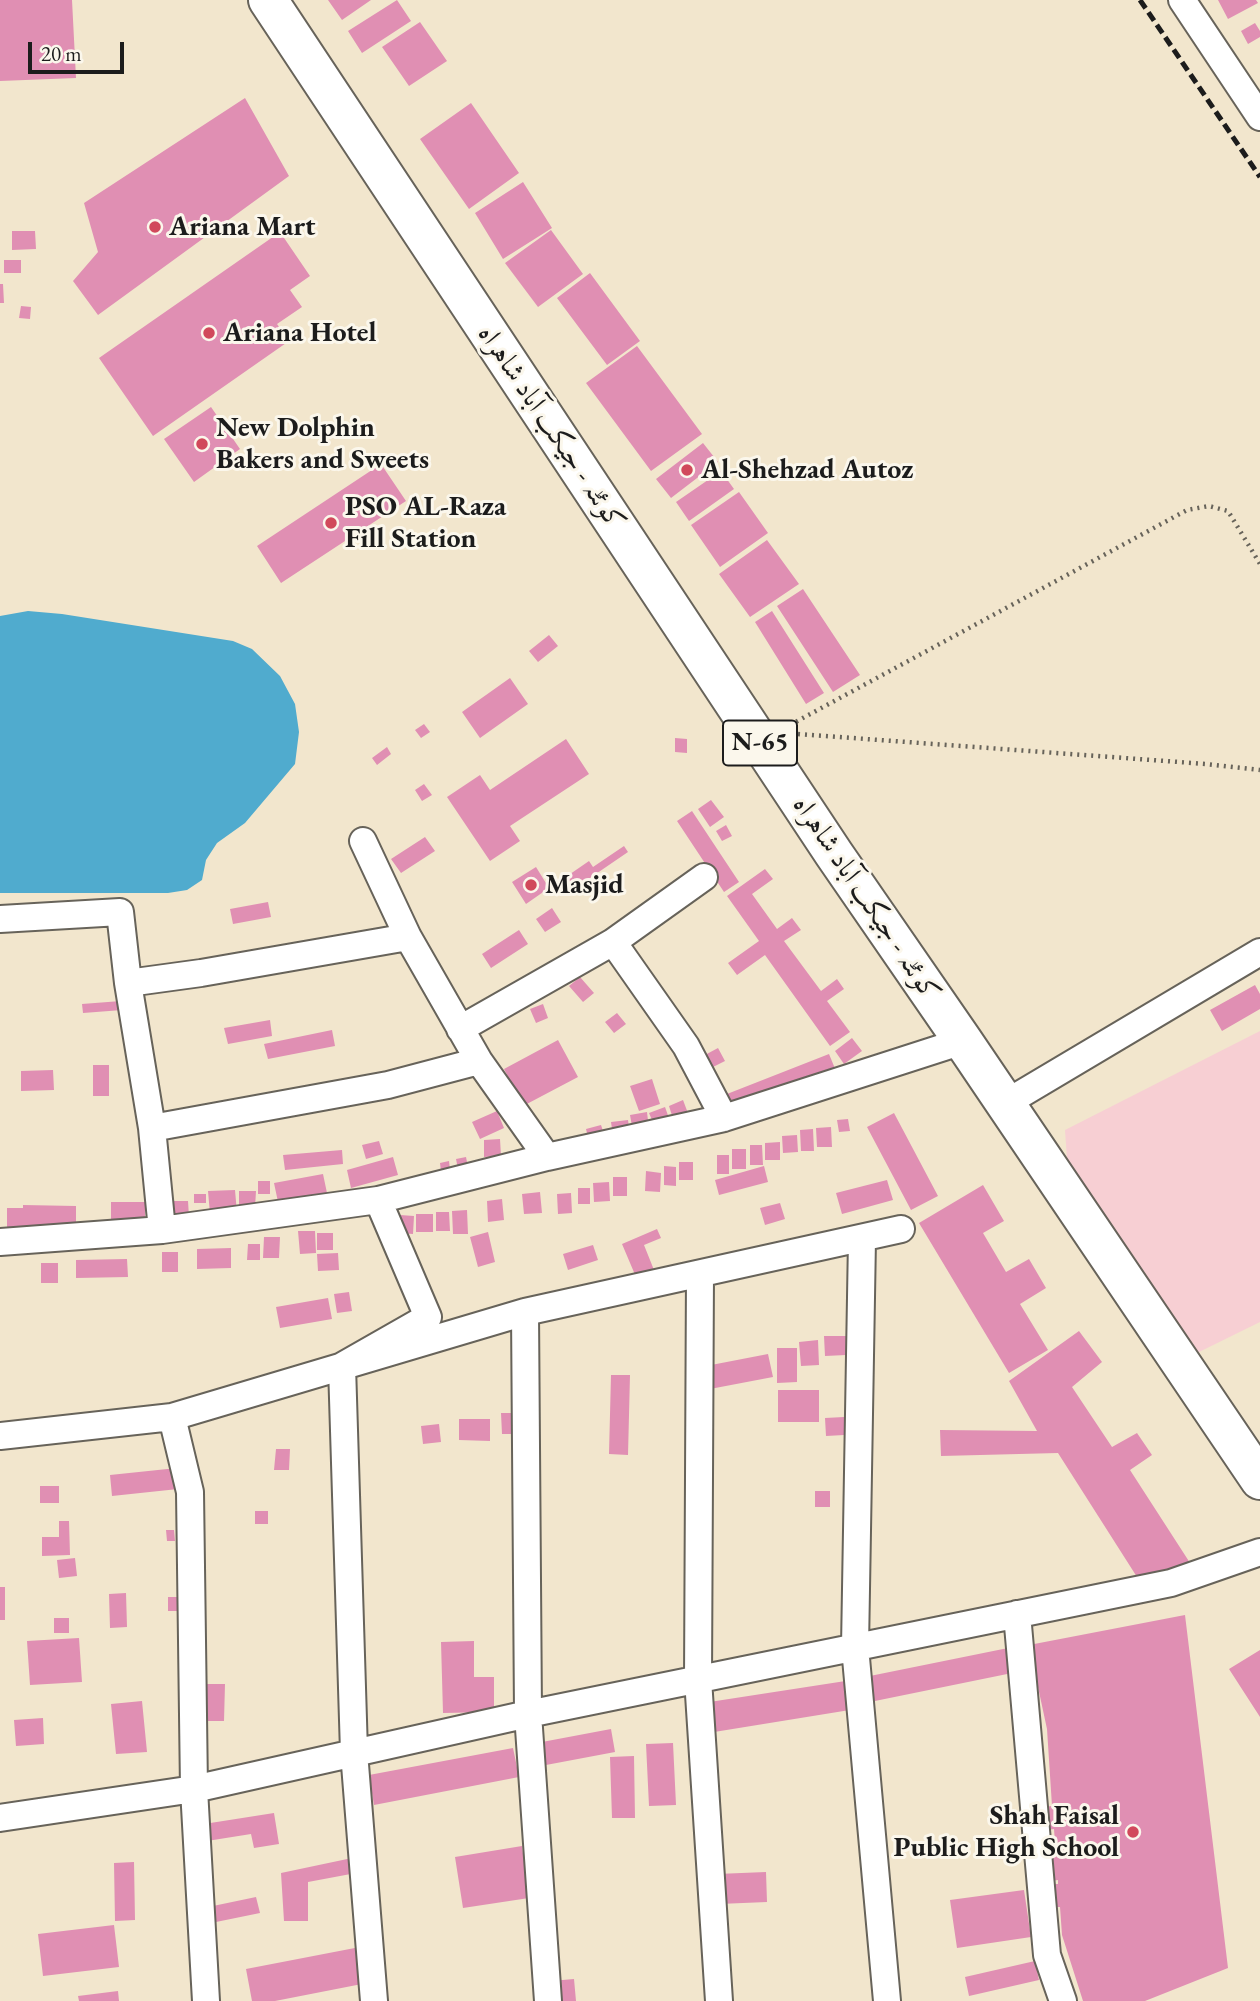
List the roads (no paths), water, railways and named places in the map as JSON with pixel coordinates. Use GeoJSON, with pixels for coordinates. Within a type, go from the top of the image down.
{"type":"FeatureCollection","features":[{"type":"Feature","properties":{"kind":"highway","name":"کوئٹہ - جیکب آباد شاہراہ"},"geometry":{"type":"LineString","coordinates":[[268,0],[764,731],[834,854],[964,1041],[1260,1480]]}},
{"type":"Feature","properties":{"kind":"street"},"geometry":{"type":"LineString","coordinates":[[1182,0],[1260,117]]}},
{"type":"Feature","properties":{"kind":"street"},"geometry":{"type":"LineString","coordinates":[[363,841],[408,937],[460,1029],[479,1061],[547,1157]]}},
{"type":"Feature","properties":{"kind":"street"},"geometry":{"type":"LineString","coordinates":[[460,1029],[614,942],[704,877]]}},
{"type":"Feature","properties":{"kind":"street"},"geometry":{"type":"LineString","coordinates":[[0,919],[120,912],[128,983],[152,1128],[162,1230]]}},
{"type":"Feature","properties":{"kind":"street"},"geometry":{"type":"LineString","coordinates":[[128,983],[408,937]]}},
{"type":"Feature","properties":{"kind":"street"},"geometry":{"type":"LineString","coordinates":[[614,942],[686,1046],[723,1118]]}},
{"type":"Feature","properties":{"kind":"street"},"geometry":{"type":"LineString","coordinates":[[1006,1103],[1260,952]]}},
{"type":"Feature","properties":{"kind":"street"},"geometry":{"type":"LineString","coordinates":[[0,1242],[162,1230],[378,1200],[547,1157],[723,1118],[964,1041]]}},
{"type":"Feature","properties":{"kind":"street"},"geometry":{"type":"LineString","coordinates":[[152,1128],[349,1093],[479,1061]]}},
{"type":"Feature","properties":{"kind":"street"},"geometry":{"type":"LineString","coordinates":[[342,1366],[428,1318],[378,1200]]}},
{"type":"Feature","properties":{"kind":"street"},"geometry":{"type":"LineString","coordinates":[[0,1436],[172,1417],[525,1312],[901,1229]]}},
{"type":"Feature","properties":{"kind":"street"},"geometry":{"type":"LineString","coordinates":[[862,1239],[855,1647],[887,2001]]}},
{"type":"Feature","properties":{"kind":"street"},"geometry":{"type":"LineString","coordinates":[[700,1274],[698,1679],[719,2001]]}},
{"type":"Feature","properties":{"kind":"street"},"geometry":{"type":"LineString","coordinates":[[525,1312],[528,1714],[548,2001]]}},
{"type":"Feature","properties":{"kind":"street"},"geometry":{"type":"LineString","coordinates":[[342,1366],[354,1752],[374,2001]]}},
{"type":"Feature","properties":{"kind":"street"},"geometry":{"type":"LineString","coordinates":[[172,1417],[190,1492],[194,1789],[206,2001]]}},
{"type":"Feature","properties":{"kind":"street"},"geometry":{"type":"LineString","coordinates":[[0,1818],[194,1789],[528,1714],[1171,1583],[1260,1552]]}},
{"type":"Feature","properties":{"kind":"street"},"geometry":{"type":"LineString","coordinates":[[1017,1614],[1047,1955],[1063,2001]]}},
{"type":"Feature","properties":{"kind":"water"},"geometry":{"type":"Polygon","coordinates":[[[28,611],[233,641],[252,649],[280,676],[295,704],[299,732],[295,764],[245,823],[217,843],[206,860],[202,880],[187,890],[168,893],[0,893],[0,616],[28,611]]]}},
{"type":"Feature","properties":{"kind":"railway"},"geometry":{"type":"LineString","coordinates":[[1140,0],[1260,177]]}},
{"type":"Feature","properties":{"kind":"place","name":"Ariana Mart"},"geometry":{"type":"Point","coordinates":[155,227]}},
{"type":"Feature","properties":{"kind":"place","name":"Ariana Hotel"},"geometry":{"type":"Point","coordinates":[209,333]}},
{"type":"Feature","properties":{"kind":"place","name":"New Dolphin Bakers and Sweets"},"geometry":{"type":"Point","coordinates":[202,444]}},
{"type":"Feature","properties":{"kind":"place","name":"Al-Shehzad Autoz"},"geometry":{"type":"Point","coordinates":[687,470]}},
{"type":"Feature","properties":{"kind":"place","name":"PSO AL-Raza Fill Station"},"geometry":{"type":"Point","coordinates":[331,523]}},
{"type":"Feature","properties":{"kind":"place","name":"Masjid"},"geometry":{"type":"Point","coordinates":[531,885]}},
{"type":"Feature","properties":{"kind":"place","name":"Shah Faisal Public High School"},"geometry":{"type":"Point","coordinates":[1133,1832]}}]}
